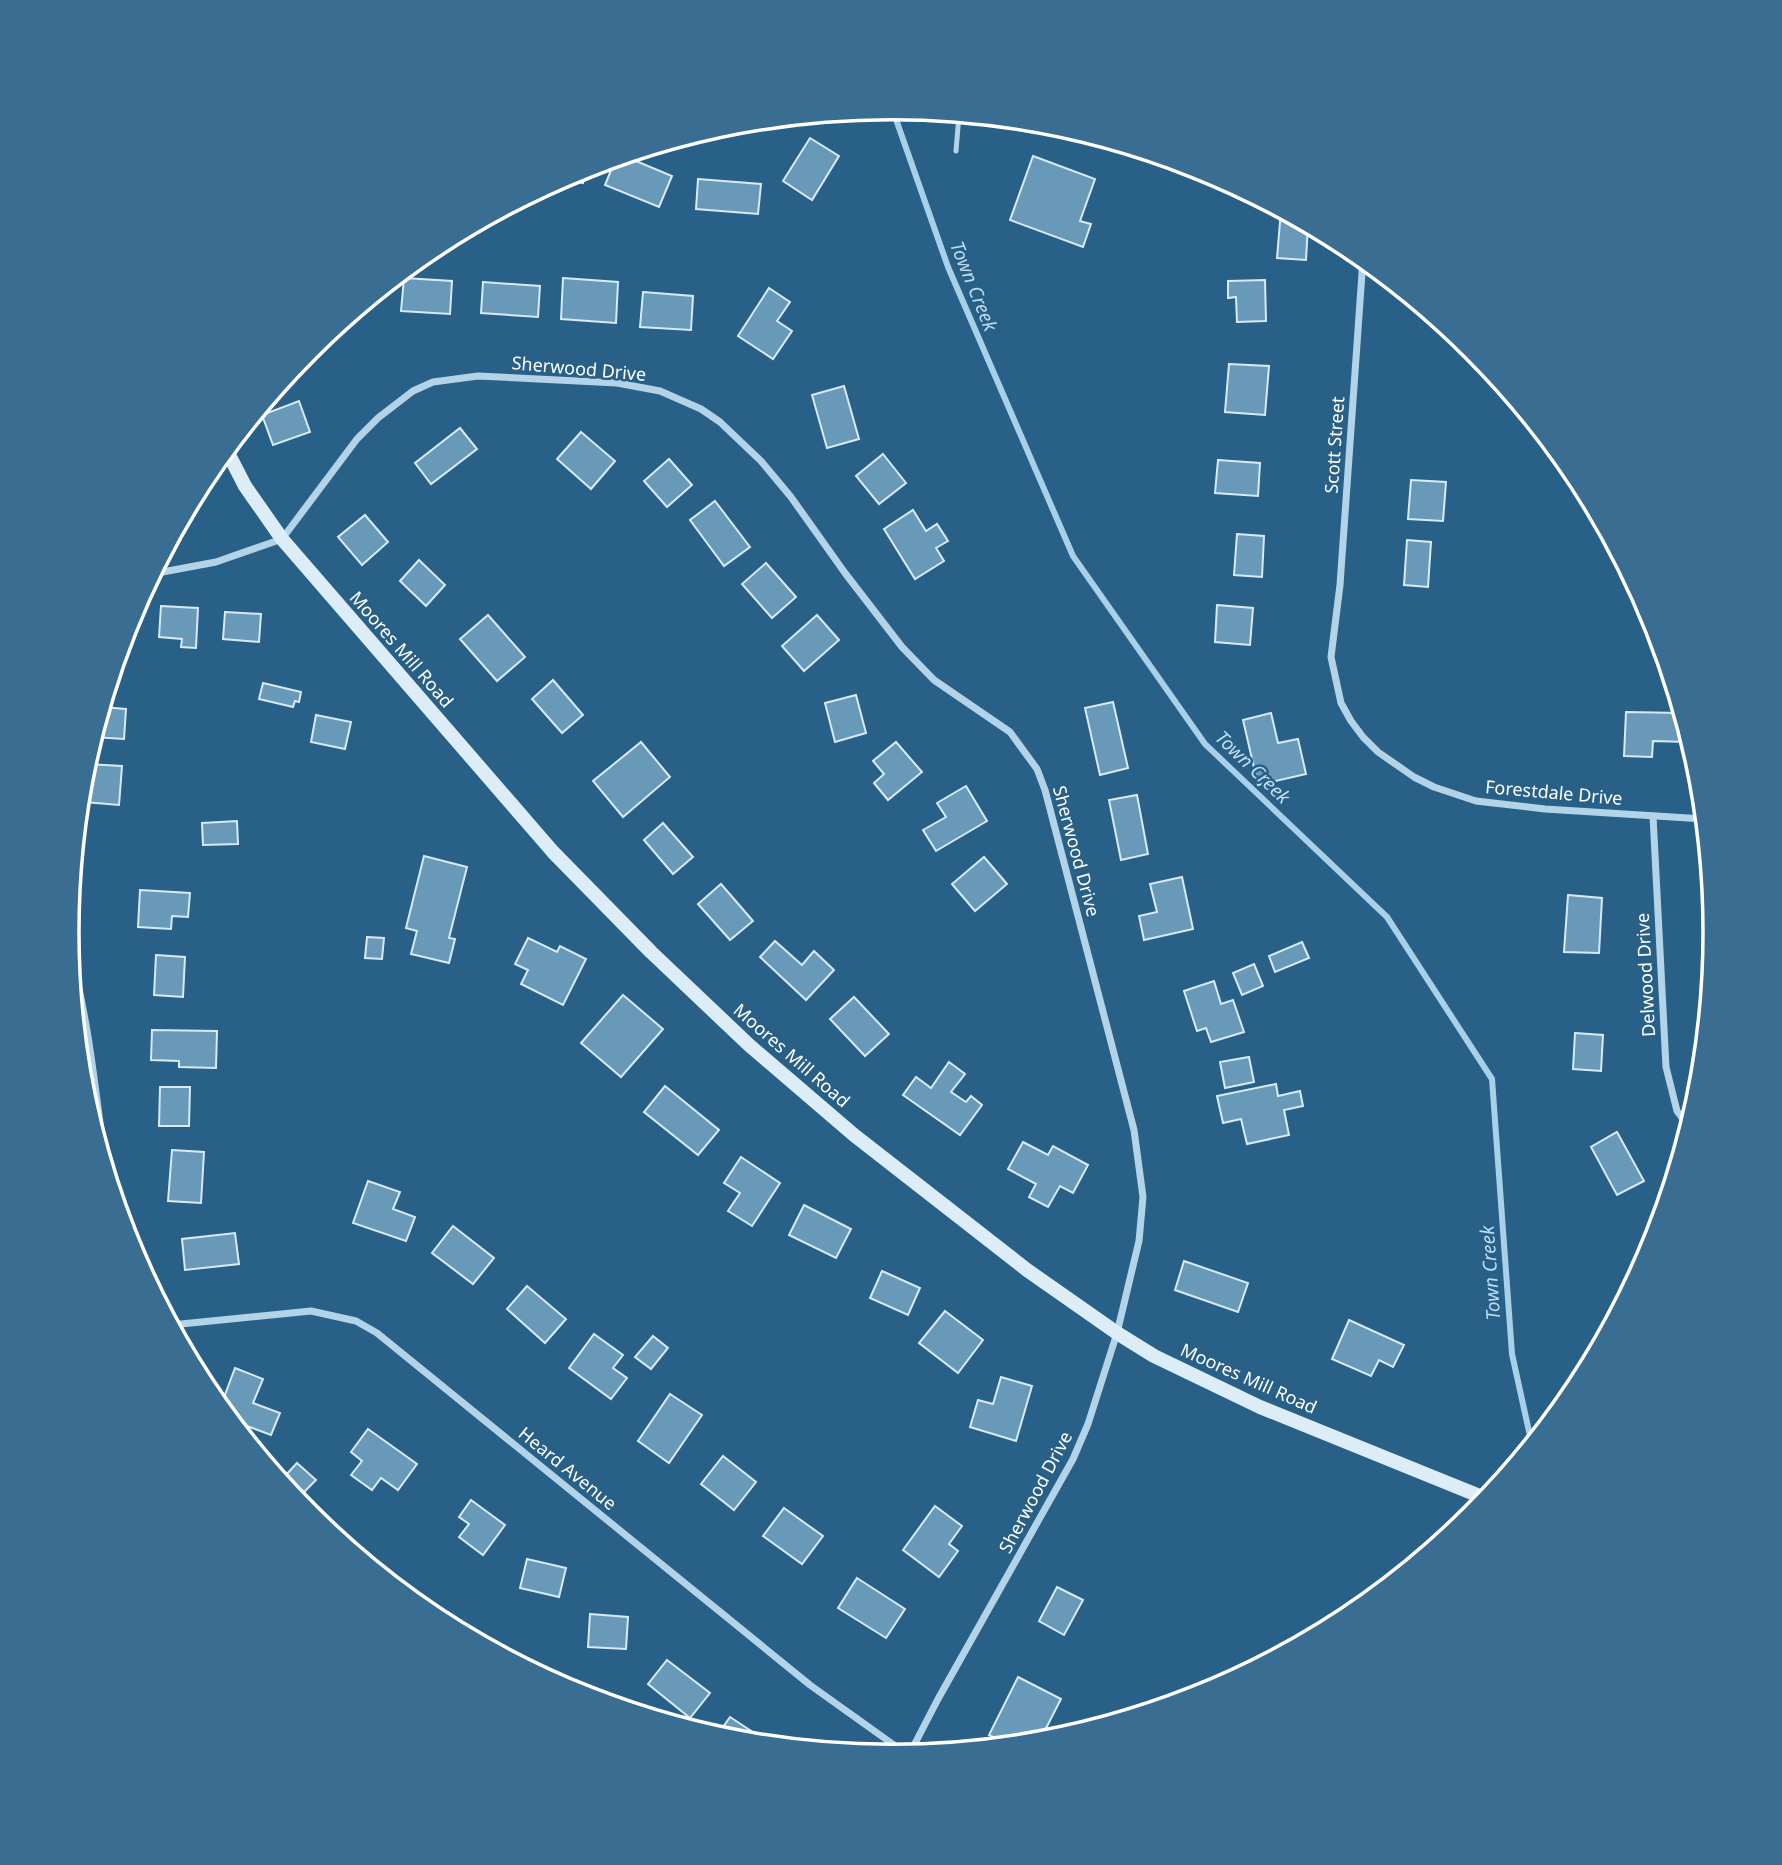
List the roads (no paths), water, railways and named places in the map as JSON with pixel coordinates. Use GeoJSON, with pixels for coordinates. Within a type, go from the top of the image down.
{"type":"FeatureCollection","features":[{"type":"Feature","properties":{"kind":"street","name":"Scott Street"},"geometry":{"type":"LineString","coordinates":[[1332,634],[1340,584],[1362,272]]}},
{"type":"Feature","properties":{"kind":"street","name":"Sherwood Drive"},"geometry":{"type":"LineString","coordinates":[[282,539],[357,439],[378,418],[413,391],[433,382],[478,376],[617,383],[660,391],[701,409],[720,422],[761,461],[791,497],[902,647],[934,680],[1010,732],[1037,769],[1045,790],[1134,1130],[1143,1197],[1139,1241],[1117,1333],[1088,1424],[1073,1459],[914,1744]]}},
{"type":"Feature","properties":{"kind":"street","name":"Moores Mill Road"},"geometry":{"type":"LineString","coordinates":[[232,459],[282,539],[553,852],[651,952],[749,1045],[854,1135],[1027,1270],[1154,1356],[1260,1407],[1477,1495]]}},
{"type":"Feature","properties":{"kind":"street"},"geometry":{"type":"LineString","coordinates":[[164,572],[215,562],[282,539]]}},
{"type":"Feature","properties":{"kind":"street","name":"Forestdale Drive"},"geometry":{"type":"LineString","coordinates":[[1332,634],[1331,657],[1341,703],[1351,722],[1378,752],[1414,777],[1434,787],[1476,801],[1545,809],[1695,818]]}},
{"type":"Feature","properties":{"kind":"street","name":"Delwood Drive"},"geometry":{"type":"LineString","coordinates":[[1653,816],[1666,1067],[1677,1111],[1682,1118]]}},
{"type":"Feature","properties":{"kind":"street"},"geometry":{"type":"LineString","coordinates":[[82,1006],[97,1102]]}},
{"type":"Feature","properties":{"kind":"street","name":"Heard Avenue"},"geometry":{"type":"LineString","coordinates":[[180,1324],[311,1311],[356,1321],[377,1333],[810,1685],[894,1745]]}},
{"type":"Feature","properties":{"kind":"lane"},"geometry":{"type":"LineString","coordinates":[[956,151],[958,123]]}},
{"type":"Feature","properties":{"kind":"waterway","name":"Town Creek"},"geometry":{"type":"LineString","coordinates":[[896,120],[948,267],[1073,556],[1205,744],[1387,917],[1492,1079],[1512,1354],[1530,1434]]}}]}
